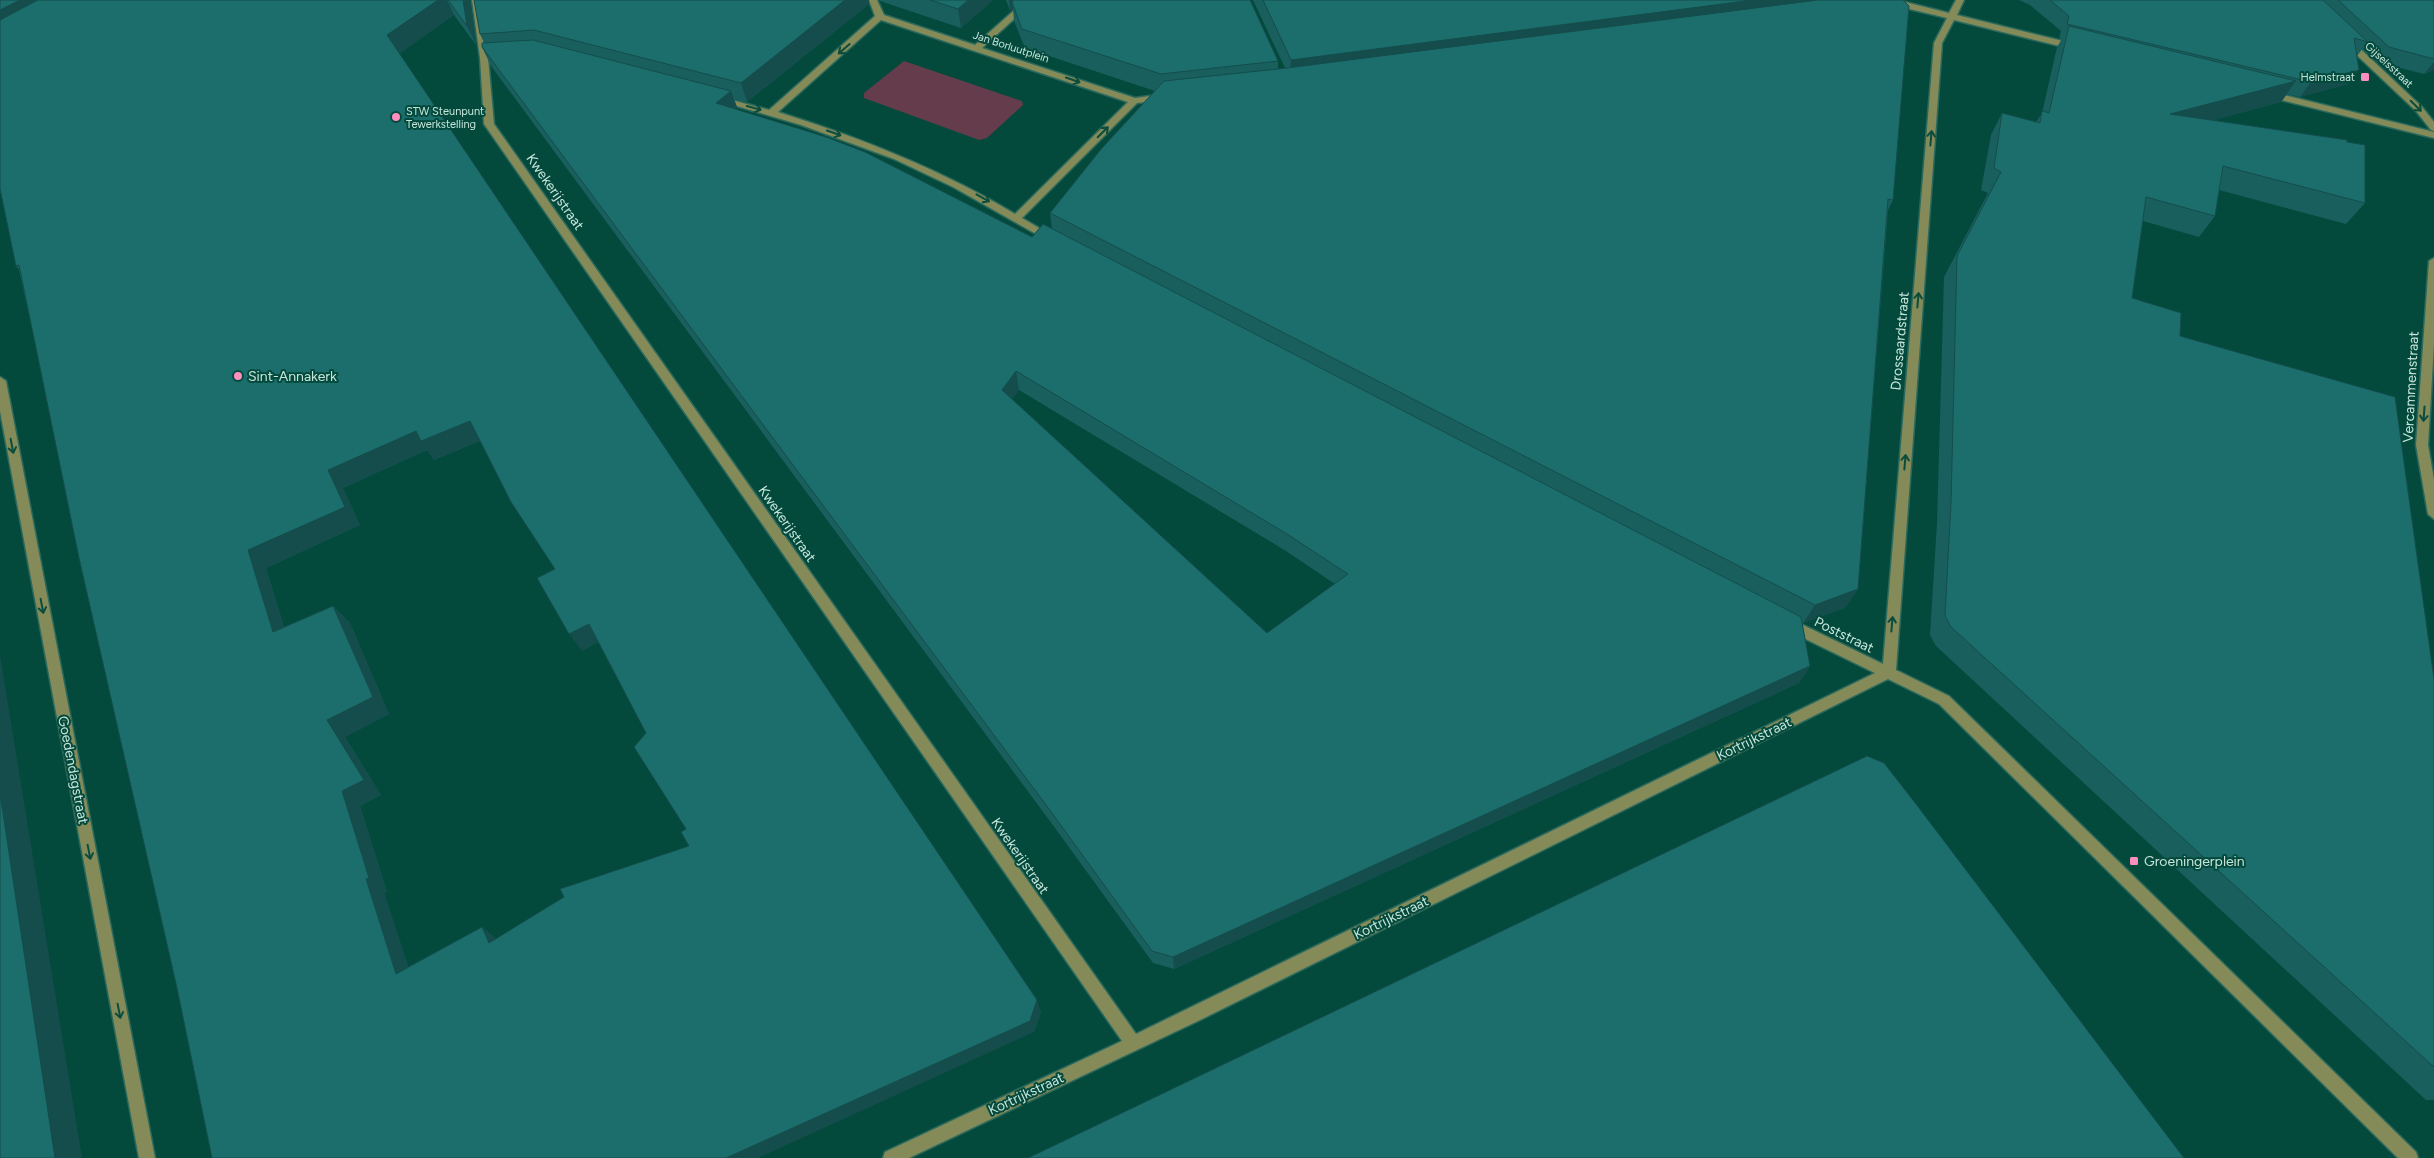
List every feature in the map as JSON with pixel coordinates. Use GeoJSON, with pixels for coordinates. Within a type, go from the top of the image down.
{"type":"FeatureCollection","features":[{"type":"Feature","properties":{"kind":"street","name":"Kwekerijstraat"},"geometry":{"type":"LineString","coordinates":[[476,0],[489,58],[489,124],[1134,1044]]}},
{"type":"Feature","properties":{"kind":"street"},"geometry":{"type":"LineString","coordinates":[[771,113],[880,17],[873,0]]}},
{"type":"Feature","properties":{"kind":"street"},"geometry":{"type":"LineString","coordinates":[[977,48],[1030,0]]}},
{"type":"Feature","properties":{"kind":"street","name":"Drossaardstraat"},"geometry":{"type":"LineString","coordinates":[[1889,672],[1938,43],[1960,0]]}},
{"type":"Feature","properties":{"kind":"street"},"geometry":{"type":"LineString","coordinates":[[1881,7],[1901,4],[2087,49]]}},
{"type":"Feature","properties":{"kind":"street","name":"Jan Borluutplein"},"geometry":{"type":"LineString","coordinates":[[880,17],[1134,101]]}},
{"type":"Feature","properties":{"kind":"street","name":"Gijselsstraat"},"geometry":{"type":"LineString","coordinates":[[2340,34],[2419,109],[2434,128]]}},
{"type":"Feature","properties":{"kind":"street"},"geometry":{"type":"LineString","coordinates":[[2260,92],[2434,135]]}},
{"type":"Feature","properties":{"kind":"street"},"geometry":{"type":"LineString","coordinates":[[1016,219],[1134,101],[1172,96]]}},
{"type":"Feature","properties":{"kind":"street"},"geometry":{"type":"LineString","coordinates":[[712,98],[771,113],[836,133],[915,163],[965,189],[1062,246]]}},
{"type":"Feature","properties":{"kind":"street","name":"Vercammenstraat"},"geometry":{"type":"LineString","coordinates":[[2434,261],[2422,445],[2434,514]]}},
{"type":"Feature","properties":{"kind":"street","name":"Goedendagstraat"},"geometry":{"type":"LineString","coordinates":[[0,381],[147,1158]]}},
{"type":"Feature","properties":{"kind":"street","name":"Poststraat"},"geometry":{"type":"LineString","coordinates":[[1782,621],[1889,672]]}},
{"type":"Feature","properties":{"kind":"street"},"geometry":{"type":"LineString","coordinates":[[1889,672],[1944,700],[2410,1158]]}},
{"type":"Feature","properties":{"kind":"street","name":"Kortrijkstraat"},"geometry":{"type":"LineString","coordinates":[[891,1158],[1195,1015],[1889,672]]}},
{"type":"Feature","properties":{"kind":"shaded area"},"geometry":{"type":"Polygon","coordinates":[[[904,61],[1022,101],[1023,105],[987,138],[979,140],[864,98],[864,93],[904,61]]]}},
{"type":"Feature","properties":{"kind":"building"},"geometry":{"type":"Polygon","coordinates":[[[0,0],[20,0],[0,10],[0,0]]]}},
{"type":"Feature","properties":{"kind":"building"},"geometry":{"type":"Polygon","coordinates":[[[38,0],[438,0],[387,35],[1037,1000],[1030,1021],[726,1158],[212,1158],[177,988],[79,558],[19,265],[16,266],[0,189],[0,20],[38,0]],[[470,421],[421,441],[416,431],[328,470],[345,507],[248,550],[273,632],[333,606],[373,697],[327,720],[364,780],[342,791],[369,878],[366,879],[396,974],[482,927],[489,943],[564,897],[560,889],[689,846],[681,832],[686,829],[634,747],[646,733],[589,624],[569,634],[537,578],[555,569],[511,502],[470,421]]]}},
{"type":"Feature","properties":{"kind":"building"},"geometry":{"type":"Polygon","coordinates":[[[448,0],[463,0],[467,26],[448,0]]]}},
{"type":"Feature","properties":{"kind":"building"},"geometry":{"type":"Polygon","coordinates":[[[474,0],[845,0],[741,83],[534,30],[480,34],[474,0]]]}},
{"type":"Feature","properties":{"kind":"building"},"geometry":{"type":"Polygon","coordinates":[[[930,0],[968,0],[958,9],[930,0]]]}},
{"type":"Feature","properties":{"kind":"building"},"geometry":{"type":"Polygon","coordinates":[[[1014,0],[1250,0],[1278,61],[1161,74],[1022,29],[1012,2],[1014,0]]]}},
{"type":"Feature","properties":{"kind":"building"},"geometry":{"type":"Polygon","coordinates":[[[1263,0],[1753,0],[1291,60],[1263,0]]]}},
{"type":"Feature","properties":{"kind":"building"},"geometry":{"type":"Polygon","coordinates":[[[1818,0],[1903,0],[1909,6],[1893,200],[1888,199],[1858,589],[1815,605],[1050,213],[1102,148],[1164,81],[1287,68],[1818,0]]]}},
{"type":"Feature","properties":{"kind":"building"},"geometry":{"type":"Polygon","coordinates":[[[2050,0],[2323,0],[2368,42],[2354,38],[2359,70],[2311,82],[2067,24],[2069,16],[2050,0]]]}},
{"type":"Feature","properties":{"kind":"building"},"geometry":{"type":"Polygon","coordinates":[[[2338,0],[2434,0],[2434,59],[2389,47],[2338,0]]]}},
{"type":"Feature","properties":{"kind":"building"},"geometry":{"type":"Polygon","coordinates":[[[2069,26],[2296,81],[2170,114],[2347,140],[2347,142],[2365,145],[2365,203],[2223,166],[2215,216],[2146,197],[2132,298],[2181,313],[2180,336],[2395,397],[2434,679],[2434,1067],[1951,627],[1945,616],[1951,503],[1957,256],[2001,172],[1994,168],[2002,113],[2040,123],[2042,111],[2049,113],[2069,26]]]}},
{"type":"Feature","properties":{"kind":"building"},"geometry":{"type":"Polygon","coordinates":[[[533,40],[731,91],[716,103],[826,137],[865,152],[1032,237],[1043,224],[1801,617],[1810,666],[1173,957],[1152,951],[1052,813],[482,47],[482,43],[533,40]],[[1016,371],[1002,390],[1267,633],[1348,574],[1287,534],[1016,371]]]}},
{"type":"Feature","properties":{"kind":"building"},"geometry":{"type":"Polygon","coordinates":[[[1867,756],[1884,763],[2184,1158],[1028,1158],[1867,756]]]}},
{"type":"Feature","properties":{"kind":"building"},"geometry":{"type":"Polygon","coordinates":[[[0,793],[55,1158],[0,1158],[0,793]]]}},
{"type":"Feature","properties":{"kind":"place","name":"Helmstraat"},"geometry":{"type":"Point","coordinates":[2365,77]}},
{"type":"Feature","properties":{"kind":"place","name":"STW Steunpunt Tewerkstelling"},"geometry":{"type":"Point","coordinates":[396,117]}},
{"type":"Feature","properties":{"kind":"place","name":"Sint-Annakerk"},"geometry":{"type":"Point","coordinates":[238,376]}},
{"type":"Feature","properties":{"kind":"place","name":"Groeningerplein"},"geometry":{"type":"Point","coordinates":[2134,861]}}]}
